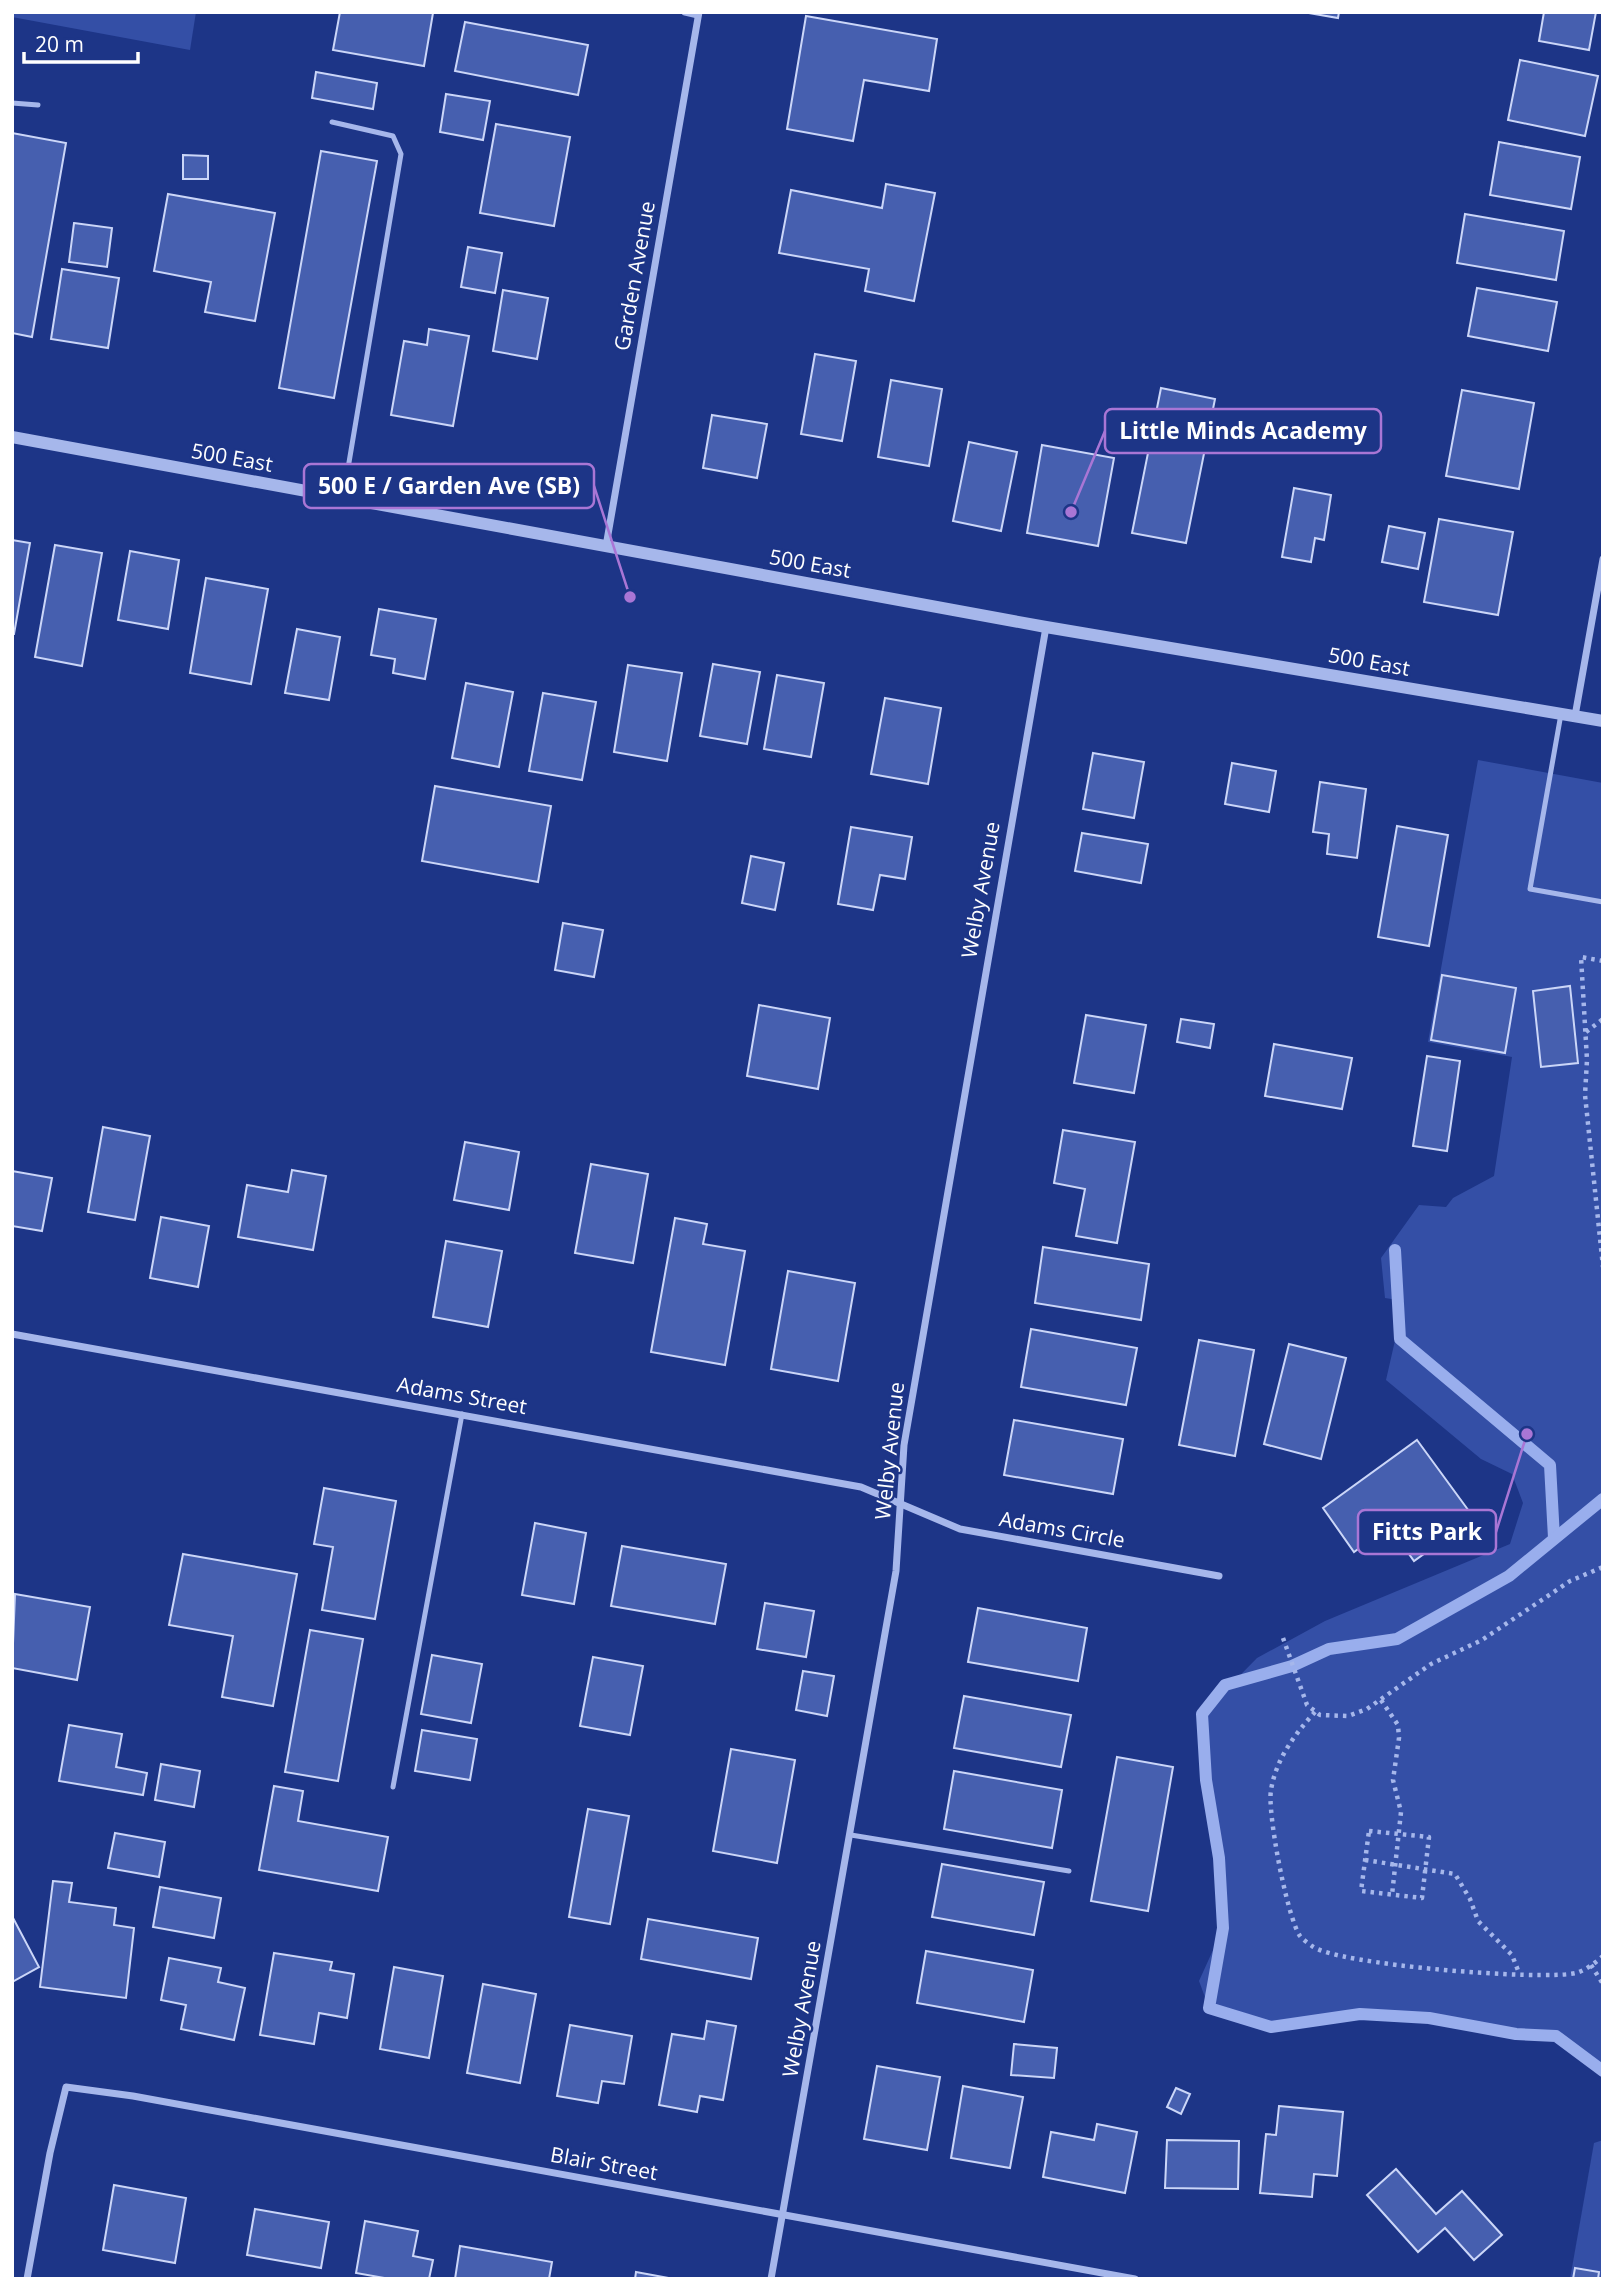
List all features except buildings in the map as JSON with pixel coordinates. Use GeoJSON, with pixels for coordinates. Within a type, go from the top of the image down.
{"type":"FeatureCollection","features":[{"type":"Feature","properties":{"kind":"street"},"geometry":{"type":"LineString","coordinates":[[685,12],[699,13]]}},
{"type":"Feature","properties":{"kind":"street","name":"Garden Avenue"},"geometry":{"type":"LineString","coordinates":[[606,546],[699,13]]}},
{"type":"Feature","properties":{"kind":"street","name":"500 East"},"geometry":{"type":"LineString","coordinates":[[12,438],[1046,626],[1603,721]]}},
{"type":"Feature","properties":{"kind":"street"},"geometry":{"type":"LineString","coordinates":[[1575,716],[1603,559]]}},
{"type":"Feature","properties":{"kind":"street","name":"Welby Avenue"},"geometry":{"type":"LineString","coordinates":[[771,2279],[896,1571],[904,1445],[1046,626]]}},
{"type":"Feature","properties":{"kind":"street","name":"Adams Street"},"geometry":{"type":"LineString","coordinates":[[12,1334],[860,1487],[901,1506]]}},
{"type":"Feature","properties":{"kind":"street","name":"Adams Circle"},"geometry":{"type":"LineString","coordinates":[[901,1506],[960,1529],[1219,1576]]}},
{"type":"Feature","properties":{"kind":"street","name":"Blair Street"},"geometry":{"type":"LineString","coordinates":[[27,2279],[50,2153],[66,2087],[161,2101],[1135,2279]]}},
{"type":"Feature","properties":{"kind":"lane"},"geometry":{"type":"LineString","coordinates":[[12,103],[38,105]]}},
{"type":"Feature","properties":{"kind":"lane"},"geometry":{"type":"LineString","coordinates":[[332,122],[393,136],[401,154],[344,498]]}},
{"type":"Feature","properties":{"kind":"lane"},"geometry":{"type":"LineString","coordinates":[[1561,714],[1530,889],[1603,902]]}},
{"type":"Feature","properties":{"kind":"lane"},"geometry":{"type":"LineString","coordinates":[[393,1787],[462,1414]]}},
{"type":"Feature","properties":{"kind":"lane"},"geometry":{"type":"LineString","coordinates":[[851,1835],[1069,1871]]}},
{"type":"Feature","properties":{"kind":"path"},"geometry":{"type":"LineString","coordinates":[[1603,961],[1581,957],[1586,1032],[1585,1095],[1600,1214],[1603,1267]]}},
{"type":"Feature","properties":{"kind":"path"},"geometry":{"type":"LineString","coordinates":[[1586,1032],[1603,1019]]}},
{"type":"Feature","properties":{"kind":"path"},"geometry":{"type":"LineString","coordinates":[[1283,1638],[1307,1705],[1315,1712],[1332,1717],[1348,1716],[1367,1709],[1431,1664],[1482,1640],[1570,1581],[1603,1567]]}},
{"type":"Feature","properties":{"kind":"path"},"geometry":{"type":"LineString","coordinates":[[1381,1700],[1398,1725],[1399,1749],[1393,1780],[1401,1812],[1392,1895]]}},
{"type":"Feature","properties":{"kind":"path"},"geometry":{"type":"LineString","coordinates":[[1315,1712],[1286,1750],[1271,1791],[1271,1814],[1292,1919],[1300,1937],[1314,1948],[1330,1955],[1359,1960],[1519,1973],[1576,1973],[1603,1956]]}},
{"type":"Feature","properties":{"kind":"path"},"geometry":{"type":"LineString","coordinates":[[1369,1830],[1399,1834],[1429,1837],[1422,1898],[1362,1891],[1369,1830]]}},
{"type":"Feature","properties":{"kind":"path"},"geometry":{"type":"LineString","coordinates":[[1366,1860],[1455,1874],[1470,1899],[1478,1921],[1512,1955],[1519,1973]]}},
{"type":"Feature","properties":{"kind":"path"},"geometry":{"type":"LineString","coordinates":[[1591,1965],[1603,1984]]}},
{"type":"Feature","properties":{"kind":"shaded area"},"geometry":{"type":"Polygon","coordinates":[[[12,12],[196,12],[190,50],[12,17],[12,12]]]}},
{"type":"Feature","properties":{"kind":"shaded area"},"geometry":{"type":"Polygon","coordinates":[[[1478,760],[1603,783],[1603,2068],[1556,2036],[1360,2014],[1271,2027],[1209,2008],[1199,1981],[1223,1928],[1219,1858],[1206,1780],[1202,1714],[1257,1658],[1325,1621],[1510,1544],[1523,1503],[1512,1474],[1481,1459],[1386,1380],[1404,1301],[1385,1298],[1381,1258],[1419,1205],[1446,1207],[1453,1198],[1494,1176],[1512,1057],[1428,1042],[1478,760]]]}},
{"type":"Feature","properties":{"kind":"shaded area"},"geometry":{"type":"Polygon","coordinates":[[[1603,2140],[1603,2279],[1570,2279],[1594,2143],[1603,2140]]]}},
{"type":"Feature","properties":{"kind":"waterway"},"geometry":{"type":"LineString","coordinates":[[1395,1250],[1400,1339],[1550,1465],[1554,1538]]}},
{"type":"Feature","properties":{"kind":"waterway"},"geometry":{"type":"LineString","coordinates":[[1603,1499],[1509,1576],[1397,1639],[1329,1649],[1292,1666],[1225,1685],[1202,1714],[1206,1780],[1219,1858],[1223,1928],[1209,2008],[1271,2027],[1360,2014],[1429,2018],[1516,2034],[1556,2036],[1603,2071]]}},
{"type":"Feature","properties":{"kind":"place","name":"Little Minds Academy"},"geometry":{"type":"Point","coordinates":[1071,512]}},
{"type":"Feature","properties":{"kind":"place","name":"500 E / Garden Ave (SB)"},"geometry":{"type":"Point","coordinates":[630,597]}},
{"type":"Feature","properties":{"kind":"place","name":"Fitts Park"},"geometry":{"type":"Point","coordinates":[1527,1434]}}]}
